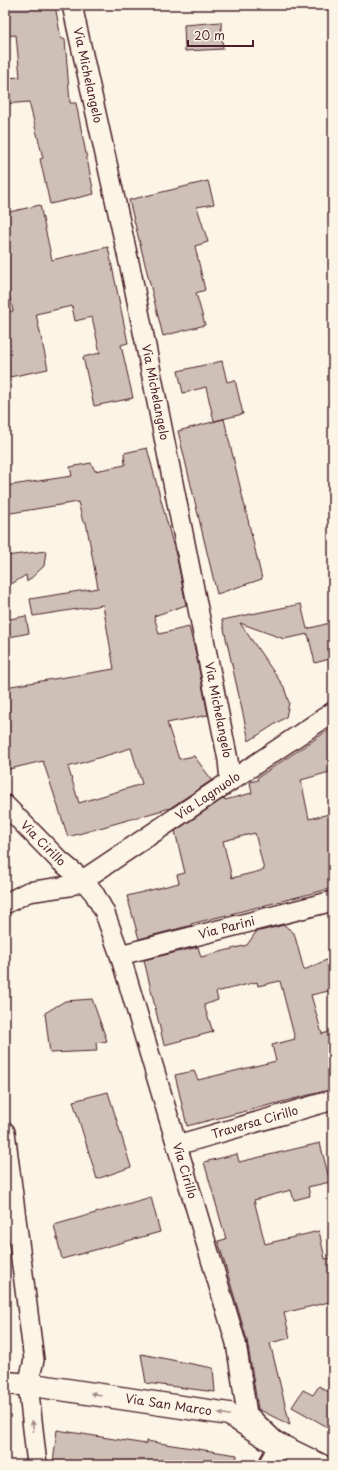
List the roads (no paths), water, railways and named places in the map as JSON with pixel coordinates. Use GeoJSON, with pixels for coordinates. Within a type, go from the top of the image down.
{"type":"FeatureCollection","features":[{"type":"Feature","properties":{"kind":"main road","name":"Via San Marco"},"geometry":{"type":"LineString","coordinates":[[5,1383],[28,1384],[229,1414],[273,1455],[320,1465]]}},
{"type":"Feature","properties":{"kind":"street","name":"Via Michelangelo"},"geometry":{"type":"LineString","coordinates":[[72,5],[133,284],[226,752],[230,781]]}},
{"type":"Feature","properties":{"kind":"street","name":"Via Lagnuolo"},"geometry":{"type":"LineString","coordinates":[[83,880],[333,712]]}},
{"type":"Feature","properties":{"kind":"street","name":"Via Cirillo"},"geometry":{"type":"LineString","coordinates":[[5,805],[58,860],[83,880],[94,893],[104,911],[120,955],[236,1343],[247,1414],[273,1455]]}},
{"type":"Feature","properties":{"kind":"street"},"geometry":{"type":"LineString","coordinates":[[5,904],[28,892],[69,886],[83,880]]}},
{"type":"Feature","properties":{"kind":"street","name":"Via Parini"},"geometry":{"type":"LineString","coordinates":[[120,955],[333,902]]}},
{"type":"Feature","properties":{"kind":"street","name":"Traversa Cirillo"},"geometry":{"type":"LineString","coordinates":[[177,1145],[333,1100]]}},
{"type":"Feature","properties":{"kind":"street"},"geometry":{"type":"LineString","coordinates":[[5,1132],[34,1360],[28,1384],[37,1465]]}}]}
